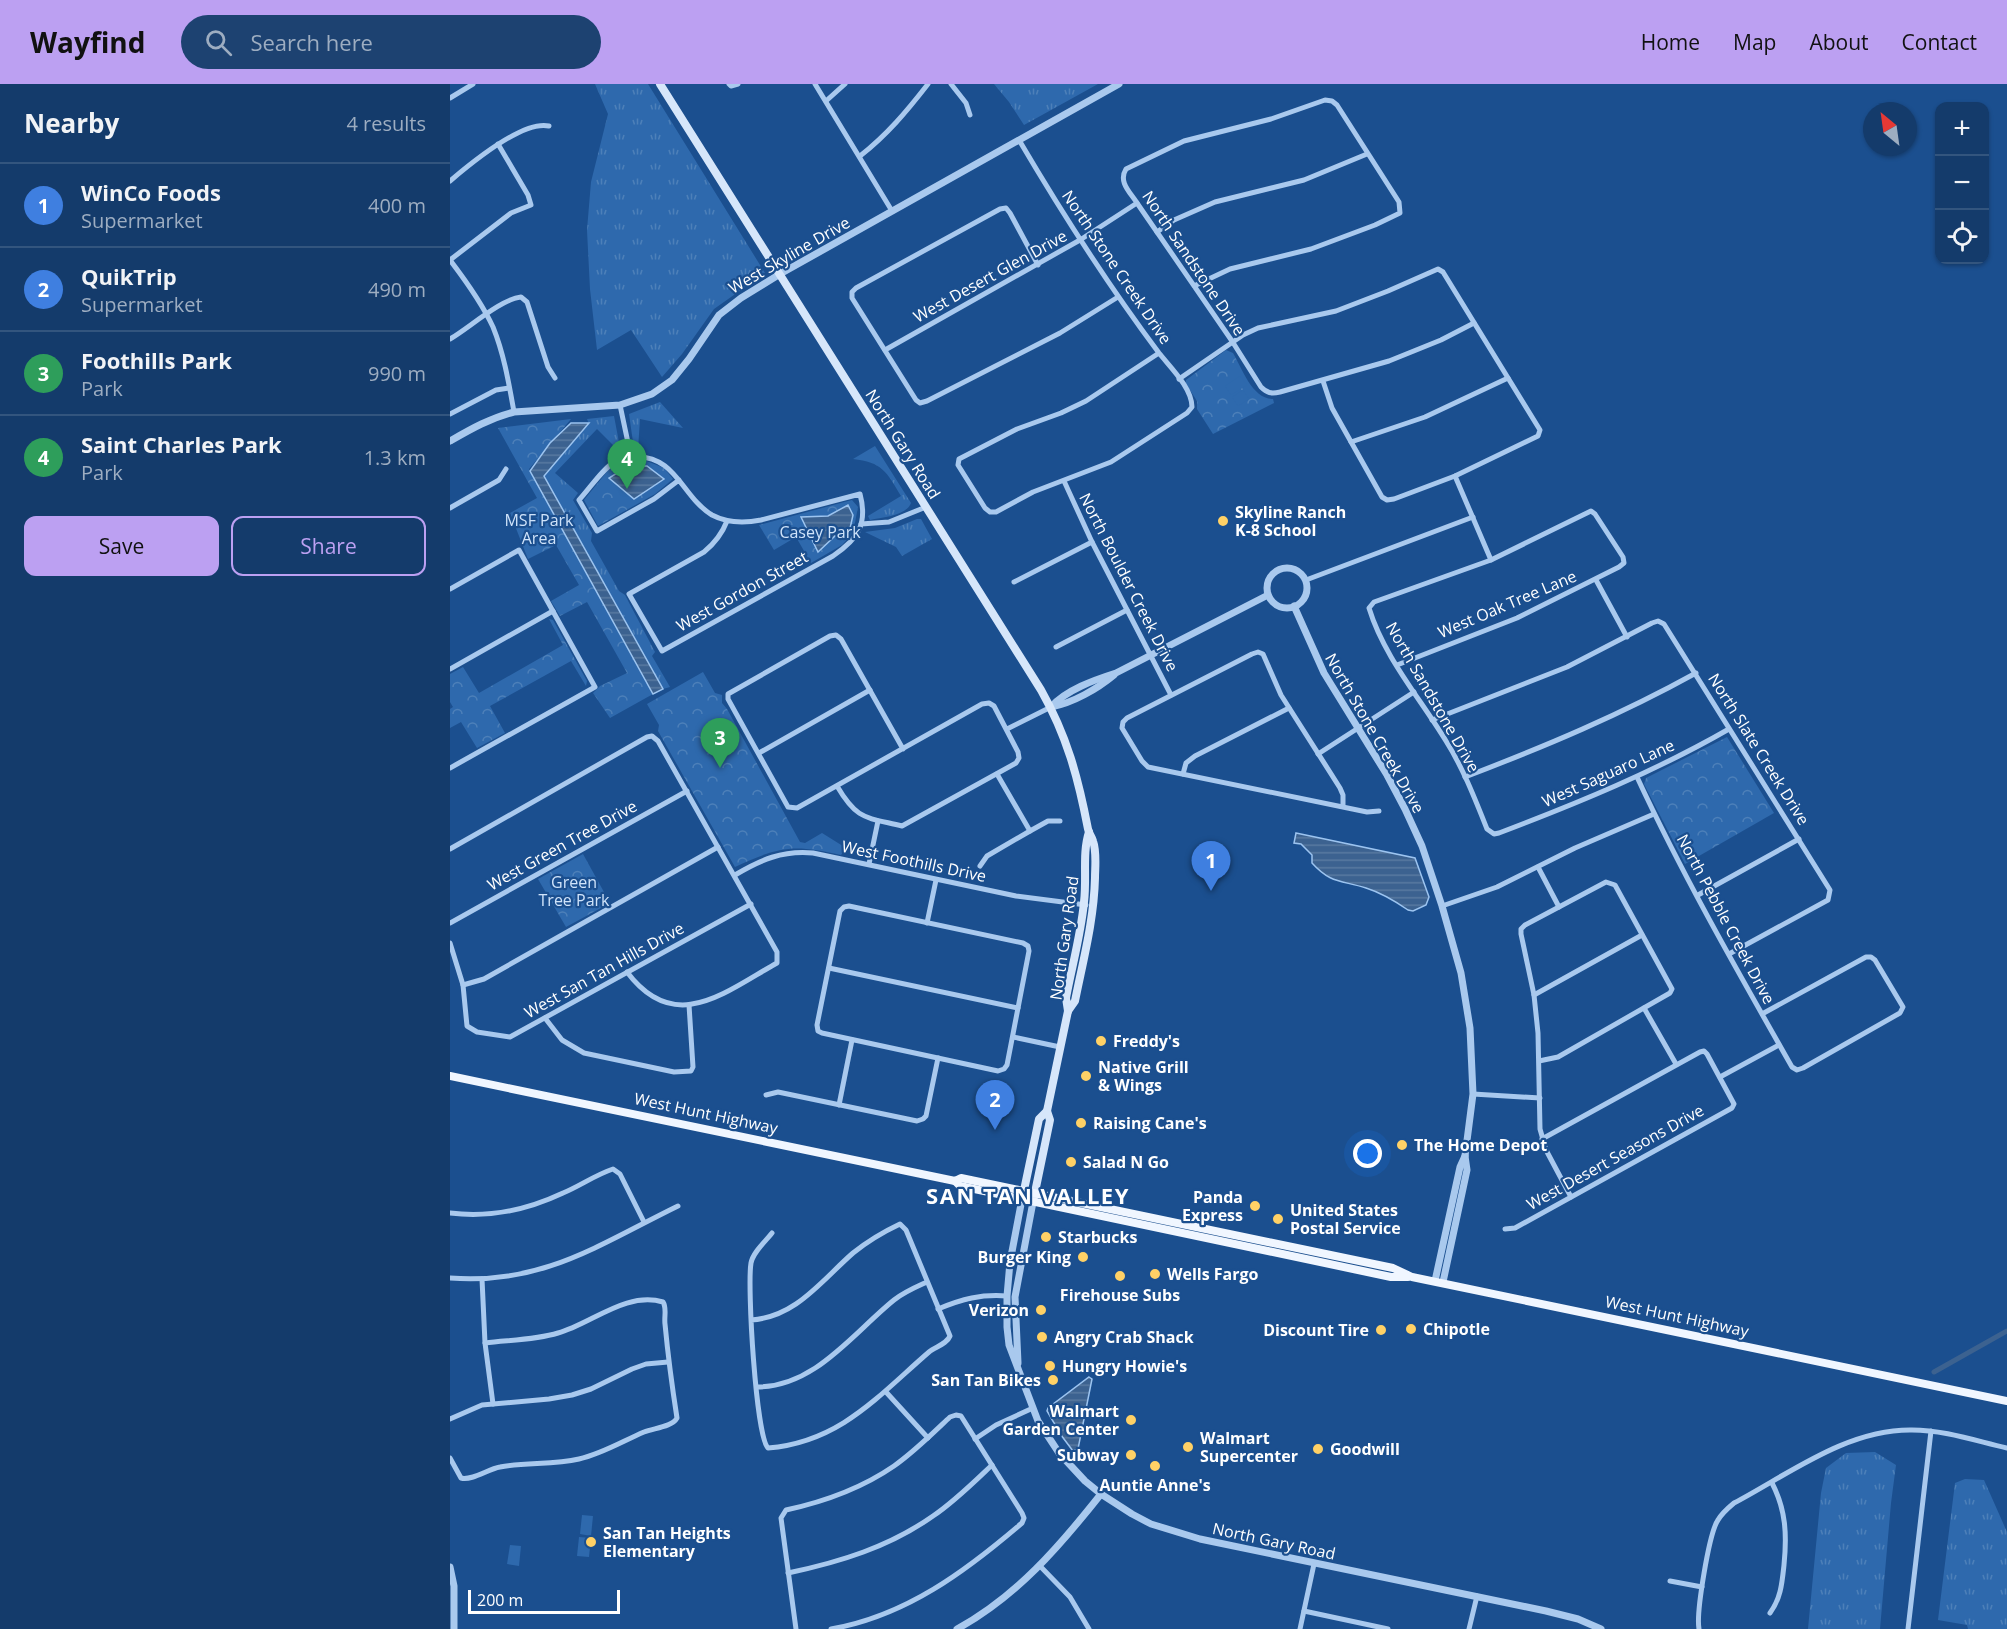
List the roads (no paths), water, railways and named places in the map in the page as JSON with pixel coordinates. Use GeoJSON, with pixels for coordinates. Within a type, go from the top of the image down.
{"type":"FeatureCollection","features":[{"type":"Feature","properties":{"kind":"main road","name":"North Gary Road"},"geometry":{"type":"LineString","coordinates":[[660,84],[1051,707],[1074,764],[1089,832],[1094,843],[1095,881],[1088,906],[1075,1001],[1068,1011],[1047,1111],[1050,1120],[1034,1197]]}},
{"type":"Feature","properties":{"kind":"main road","name":"West Hunt Highway"},"geometry":{"type":"LineString","coordinates":[[450,1076],[955,1181],[960,1186],[1034,1197],[1328,1259],[1391,1277],[1412,1277],[1439,1282],[2007,1401]]}},
{"type":"Feature","properties":{"kind":"main road","name":"North Gary Road"},"geometry":{"type":"LineString","coordinates":[[1023,1195],[1039,1119],[1047,1111]]}},
{"type":"Feature","properties":{"kind":"main road"},"geometry":{"type":"LineString","coordinates":[[1038,1126],[1046,1142]]}},
{"type":"Feature","properties":{"kind":"street"},"geometry":{"type":"LineString","coordinates":[[450,98],[473,84]]}},
{"type":"Feature","properties":{"kind":"street"},"geometry":{"type":"LineString","coordinates":[[730,85],[738,84]]}},
{"type":"Feature","properties":{"kind":"street"},"geometry":{"type":"LineString","coordinates":[[814,84],[892,211]]}},
{"type":"Feature","properties":{"kind":"street"},"geometry":{"type":"LineString","coordinates":[[826,101],[845,84]]}},
{"type":"Feature","properties":{"kind":"street"},"geometry":{"type":"LineString","coordinates":[[860,156],[881,139],[903,116],[928,84]]}},
{"type":"Feature","properties":{"kind":"street"},"geometry":{"type":"LineString","coordinates":[[951,84],[966,103],[970,115]]}},
{"type":"Feature","properties":{"kind":"street","name":"West Skyline Drive"},"geometry":{"type":"LineString","coordinates":[[450,441],[491,419],[514,412],[620,405],[652,394],[672,380],[719,315],[730,305],[780,274],[1119,84]]}},
{"type":"Feature","properties":{"kind":"street","name":"North Sandstone Drive"},"geometry":{"type":"LineString","coordinates":[[1323,381],[1272,393],[1266,392],[1261,387],[1137,203],[1122,177],[1126,169],[1184,141],[1272,119],[1325,100],[1332,100],[1337,105],[1367,154]]}},
{"type":"Feature","properties":{"kind":"street"},"geometry":{"type":"LineString","coordinates":[[450,181],[498,144],[532,128],[542,125],[549,126]]}},
{"type":"Feature","properties":{"kind":"street","name":"North Stone Creek Drive"},"geometry":{"type":"LineString","coordinates":[[1018,140],[1118,297],[1189,394],[1192,407],[1187,413],[1127,453],[1064,481]]}},
{"type":"Feature","properties":{"kind":"street"},"geometry":{"type":"LineString","coordinates":[[498,144],[528,195],[531,205],[511,213],[450,260],[487,315],[499,343],[514,412]]}},
{"type":"Feature","properties":{"kind":"street"},"geometry":{"type":"LineString","coordinates":[[1157,232],[1174,220],[1215,202],[1295,183],[1330,171],[1367,154],[1399,202],[1400,213],[1375,225],[1311,249],[1230,268],[1194,286]]}},
{"type":"Feature","properties":{"kind":"street","name":"West Desert Glen Drive"},"geometry":{"type":"LineString","coordinates":[[885,350],[1038,265],[1137,203]]}},
{"type":"Feature","properties":{"kind":"street"},"geometry":{"type":"LineString","coordinates":[[1038,265],[1006,208],[999,209],[856,288],[852,292],[852,298],[920,403],[1060,333],[1118,297]]}},
{"type":"Feature","properties":{"kind":"street"},"geometry":{"type":"LineString","coordinates":[[1179,379],[1232,341],[1258,328],[1336,311],[1438,269],[1443,272],[1540,430],[1538,436],[1455,476],[1394,499],[1387,500],[1382,497],[1332,408],[1323,381],[1389,361],[1441,340],[1474,323]]}},
{"type":"Feature","properties":{"kind":"street"},"geometry":{"type":"LineString","coordinates":[[450,339],[514,298],[521,297],[527,302],[548,367],[555,378]]}},
{"type":"Feature","properties":{"kind":"street"},"geometry":{"type":"LineString","coordinates":[[1064,481],[1033,492],[996,512],[990,512],[985,508],[958,465],[959,459],[1017,429],[1086,401],[1159,353]]}},
{"type":"Feature","properties":{"kind":"street"},"geometry":{"type":"LineString","coordinates":[[1351,442],[1425,417],[1508,378]]}},
{"type":"Feature","properties":{"kind":"street"},"geometry":{"type":"LineString","coordinates":[[450,414],[496,390],[509,388]]}},
{"type":"Feature","properties":{"kind":"street"},"geometry":{"type":"LineString","coordinates":[[620,405],[631,457]]}},
{"type":"Feature","properties":{"kind":"street"},"geometry":{"type":"LineString","coordinates":[[680,480],[654,499],[597,531],[579,500],[616,461],[647,456],[663,463],[680,480],[704,508],[713,515],[727,520],[749,522],[761,520],[860,494],[863,507],[861,524],[889,522],[926,507]]}},
{"type":"Feature","properties":{"kind":"street"},"geometry":{"type":"LineString","coordinates":[[450,508],[499,480],[506,469]]}},
{"type":"Feature","properties":{"kind":"street"},"geometry":{"type":"LineString","coordinates":[[1455,476],[1491,560]]}},
{"type":"Feature","properties":{"kind":"street","name":"North Boulder Creek Drive"},"geometry":{"type":"LineString","coordinates":[[1064,481],[1092,542],[1171,695]]}},
{"type":"Feature","properties":{"kind":"street","name":"West Oak Tree Lane"},"geometry":{"type":"LineString","coordinates":[[1397,665],[1518,618],[1596,580],[1624,562],[1607,532],[1591,511],[1491,560]]}},
{"type":"Feature","properties":{"kind":"street"},"geometry":{"type":"LineString","coordinates":[[1306,580],[1473,517]]}},
{"type":"Feature","properties":{"kind":"street","name":"West Gordon Street"},"geometry":{"type":"LineString","coordinates":[[727,520],[714,543],[704,552],[629,594],[662,651],[833,556],[850,544],[861,524]]}},
{"type":"Feature","properties":{"kind":"street"},"geometry":{"type":"LineString","coordinates":[[1014,582],[1092,542]]}},
{"type":"Feature","properties":{"kind":"street"},"geometry":{"type":"LineString","coordinates":[[450,589],[519,550],[596,687],[450,768]]}},
{"type":"Feature","properties":{"kind":"street","name":"North Sandstone Drive"},"geometry":{"type":"LineString","coordinates":[[1491,560],[1371,604],[1369,608],[1372,619],[1397,665],[1446,740],[1487,829],[1494,834]]}},
{"type":"Feature","properties":{"kind":"street"},"geometry":{"type":"LineString","coordinates":[[1292,568],[1306,580],[1304,599],[1294,606],[1281,607],[1268,595],[1270,577],[1280,569],[1292,568]]}},
{"type":"Feature","properties":{"kind":"street"},"geometry":{"type":"LineString","coordinates":[[1432,720],[1567,668],[1627,637],[1596,580]]}},
{"type":"Feature","properties":{"kind":"street"},"geometry":{"type":"LineString","coordinates":[[1007,729],[1051,707],[1058,699],[1098,679],[1116,673],[1268,595]]}},
{"type":"Feature","properties":{"kind":"street","name":"North Stone Creek Drive"},"geometry":{"type":"LineString","coordinates":[[1294,606],[1324,673],[1387,775],[1422,846],[1456,954],[1468,1008],[1473,1094],[1465,1156],[1467,1170],[1439,1282]]}},
{"type":"Feature","properties":{"kind":"street"},"geometry":{"type":"LineString","coordinates":[[1056,647],[1127,610]]}},
{"type":"Feature","properties":{"kind":"street"},"geometry":{"type":"LineString","coordinates":[[450,669],[553,611]]}},
{"type":"Feature","properties":{"kind":"street","name":"North Slate Creek Drive"},"geometry":{"type":"LineString","coordinates":[[1627,637],[1658,621],[1664,624],[1830,890],[1831,895],[1828,900],[1729,954]]}},
{"type":"Feature","properties":{"kind":"street"},"geometry":{"type":"LineString","coordinates":[[837,786],[860,815],[902,826],[1016,763],[1019,758],[1018,752],[994,706],[989,703],[982,704],[837,786],[792,809],[788,807],[728,699],[728,694],[830,636],[836,635],[841,639],[903,748]]}},
{"type":"Feature","properties":{"kind":"street"},"geometry":{"type":"LineString","coordinates":[[1343,806],[1343,795],[1276,687],[1263,654],[1258,652],[1171,695],[1123,722],[1122,728],[1148,767],[1367,812],[1379,811]]}},
{"type":"Feature","properties":{"kind":"street"},"geometry":{"type":"LineString","coordinates":[[1465,777],[1577,733],[1696,673]]}},
{"type":"Feature","properties":{"kind":"street"},"geometry":{"type":"LineString","coordinates":[[759,753],[870,690]]}},
{"type":"Feature","properties":{"kind":"street"},"geometry":{"type":"LineString","coordinates":[[1318,754],[1414,692]]}},
{"type":"Feature","properties":{"kind":"street"},"geometry":{"type":"LineString","coordinates":[[1183,774],[1186,763],[1195,756],[1289,708]]}},
{"type":"Feature","properties":{"kind":"street","name":"West Saguaro Lane"},"geometry":{"type":"LineString","coordinates":[[1494,834],[1637,777],[1687,753],[1729,729]]}},
{"type":"Feature","properties":{"kind":"street"},"geometry":{"type":"LineString","coordinates":[[450,849],[652,736],[658,741],[735,875],[777,952],[778,958],[777,963],[703,1004],[663,1002],[651,997],[640,989],[627,972]]}},
{"type":"Feature","properties":{"kind":"street"},"geometry":{"type":"LineString","coordinates":[[997,774],[1030,831]]}},
{"type":"Feature","properties":{"kind":"street","name":"North Pebble Creek Drive"},"geometry":{"type":"LineString","coordinates":[[1637,777],[1654,814],[1729,954],[1779,1045],[1792,1067],[1797,1070],[1900,1012],[1903,1007],[1875,960],[1866,957],[1762,1014]]}},
{"type":"Feature","properties":{"kind":"street","name":"West Green Tree Drive"},"geometry":{"type":"LineString","coordinates":[[450,922],[687,791]]}},
{"type":"Feature","properties":{"kind":"street"},"geometry":{"type":"LineString","coordinates":[[1442,906],[1497,887],[1575,848],[1654,814]]}},
{"type":"Feature","properties":{"kind":"street"},"geometry":{"type":"LineString","coordinates":[[869,864],[878,821]]}},
{"type":"Feature","properties":{"kind":"street"},"geometry":{"type":"LineString","coordinates":[[980,866],[987,856],[1030,831],[1048,821],[1060,821]]}},
{"type":"Feature","properties":{"kind":"street"},"geometry":{"type":"LineString","coordinates":[[1698,895],[1799,839]]}},
{"type":"Feature","properties":{"kind":"street"},"geometry":{"type":"LineString","coordinates":[[450,943],[463,985],[484,979],[718,847]]}},
{"type":"Feature","properties":{"kind":"street","name":"West Foothills Drive"},"geometry":{"type":"LineString","coordinates":[[735,875],[770,856],[799,852],[869,864],[1016,896],[1088,906]]}},
{"type":"Feature","properties":{"kind":"street"},"geometry":{"type":"LineString","coordinates":[[1538,867],[1559,907]]}},
{"type":"Feature","properties":{"kind":"street"},"geometry":{"type":"LineString","coordinates":[[927,923],[936,880]]}},
{"type":"Feature","properties":{"kind":"street"},"geometry":{"type":"LineString","coordinates":[[1539,1061],[1558,1057],[1670,993],[1672,989],[1615,885],[1610,882],[1605,882],[1521,929],[1534,995],[1539,1061],[1540,1130],[1550,1160],[1571,1197]]}},
{"type":"Feature","properties":{"kind":"street","name":"West San Tan Hills Drive"},"geometry":{"type":"LineString","coordinates":[[463,985],[467,1026],[477,1032],[510,1036],[751,904]]}},
{"type":"Feature","properties":{"kind":"street"},"geometry":{"type":"LineString","coordinates":[[849,906],[927,923],[1023,943],[1028,946],[1013,1037],[1007,1065],[1004,1069],[998,1071],[822,1034],[818,1031],[817,1025],[840,911],[844,907],[849,906]]}},
{"type":"Feature","properties":{"kind":"street"},"geometry":{"type":"LineString","coordinates":[[1534,995],[1642,935]]}},
{"type":"Feature","properties":{"kind":"street"},"geometry":{"type":"LineString","coordinates":[[450,963],[457,961]]}},
{"type":"Feature","properties":{"kind":"street"},"geometry":{"type":"LineString","coordinates":[[829,968],[1018,1008]]}},
{"type":"Feature","properties":{"kind":"street"},"geometry":{"type":"LineString","coordinates":[[545,1018],[562,1040],[584,1053],[674,1072],[691,1071],[693,1067],[689,1005]]}},
{"type":"Feature","properties":{"kind":"street"},"geometry":{"type":"LineString","coordinates":[[1644,1008],[1676,1064]]}},
{"type":"Feature","properties":{"kind":"street"},"geometry":{"type":"LineString","coordinates":[[1013,1037],[1060,1047]]}},
{"type":"Feature","properties":{"kind":"street"},"geometry":{"type":"LineString","coordinates":[[839,1105],[852,1040]]}},
{"type":"Feature","properties":{"kind":"street"},"geometry":{"type":"LineString","coordinates":[[1542,1139],[1676,1064],[1704,1051],[1720,1077],[1779,1045]]}},
{"type":"Feature","properties":{"kind":"street"},"geometry":{"type":"LineString","coordinates":[[766,1095],[778,1092],[917,1120],[923,1119],[926,1116],[938,1058]]}},
{"type":"Feature","properties":{"kind":"street","name":"West Desert Seasons Drive"},"geometry":{"type":"LineString","coordinates":[[1505,1228],[1515,1228],[1732,1108],[1734,1104],[1720,1077]]}},
{"type":"Feature","properties":{"kind":"street"},"geometry":{"type":"LineString","coordinates":[[1473,1094],[1540,1098]]}},
{"type":"Feature","properties":{"kind":"street"},"geometry":{"type":"LineString","coordinates":[[450,1213],[494,1214],[522,1209],[562,1194],[613,1169],[620,1174],[645,1222]]}},
{"type":"Feature","properties":{"kind":"street","name":"North Gary Road"},"geometry":{"type":"LineString","coordinates":[[1023,1195],[1006,1296],[1009,1345],[1038,1421],[1059,1453],[1085,1481],[1101,1494],[1132,1514],[1169,1530],[1200,1539],[1477,1596],[1578,1619],[1601,1629]]}},
{"type":"Feature","properties":{"kind":"street","name":"North Gary Road"},"geometry":{"type":"LineString","coordinates":[[1017,1365],[1015,1297],[1034,1197]]}},
{"type":"Feature","properties":{"kind":"street"},"geometry":{"type":"LineString","coordinates":[[450,1278],[482,1279],[530,1272],[569,1261],[678,1206]]}},
{"type":"Feature","properties":{"kind":"street"},"geometry":{"type":"LineString","coordinates":[[751,1320],[767,1319],[793,1306],[868,1241],[900,1224],[906,1230],[950,1336],[949,1340],[929,1352],[857,1416],[832,1430],[808,1439],[768,1448],[763,1439],[757,1387],[751,1320],[751,1262],[754,1254],[772,1233]]}},
{"type":"Feature","properties":{"kind":"street"},"geometry":{"type":"LineString","coordinates":[[482,1279],[485,1342],[493,1404]]}},
{"type":"Feature","properties":{"kind":"street"},"geometry":{"type":"LineString","coordinates":[[757,1387],[783,1383],[825,1362],[895,1299],[927,1282]]}},
{"type":"Feature","properties":{"kind":"street"},"geometry":{"type":"LineString","coordinates":[[938,1310],[970,1297],[1006,1296]]}},
{"type":"Feature","properties":{"kind":"street"},"geometry":{"type":"LineString","coordinates":[[450,1458],[461,1478],[465,1479],[502,1467],[580,1459],[674,1422],[677,1418],[668,1362],[663,1302],[657,1300],[630,1302],[555,1334],[485,1342]]}},
{"type":"Feature","properties":{"kind":"street"},"geometry":{"type":"LineString","coordinates":[[450,1419],[474,1408],[493,1404],[549,1400],[572,1395],[591,1389],[646,1364],[668,1362]]}},
{"type":"Feature","properties":{"kind":"street"},"geometry":{"type":"LineString","coordinates":[[886,1392],[928,1438]]}},
{"type":"Feature","properties":{"kind":"street"},"geometry":{"type":"LineString","coordinates":[[975,1439],[996,1425],[1033,1408]]}},
{"type":"Feature","properties":{"kind":"street"},"geometry":{"type":"LineString","coordinates":[[796,1629],[781,1518],[786,1509],[824,1500],[873,1478],[893,1467],[950,1417],[961,1416],[1024,1518],[1022,1522],[993,1548],[947,1582],[897,1608],[872,1618],[831,1629]]}},
{"type":"Feature","properties":{"kind":"street"},"geometry":{"type":"LineString","coordinates":[[1908,1629],[1931,1431]]}},
{"type":"Feature","properties":{"kind":"street"},"geometry":{"type":"LineString","coordinates":[[1699,1629],[1697,1611],[1714,1528],[1722,1515],[1734,1503],[1836,1447],[1856,1439],[1893,1432],[1931,1431],[2007,1448]]}},
{"type":"Feature","properties":{"kind":"street"},"geometry":{"type":"LineString","coordinates":[[788,1573],[851,1557],[895,1539],[940,1511],[992,1466]]}},
{"type":"Feature","properties":{"kind":"street"},"geometry":{"type":"LineString","coordinates":[[1770,1613],[1780,1597],[1786,1541],[1785,1516],[1772,1483]]}},
{"type":"Feature","properties":{"kind":"street"},"geometry":{"type":"LineString","coordinates":[[957,1629],[1019,1586],[1064,1541],[1101,1494]]}},
{"type":"Feature","properties":{"kind":"street"},"geometry":{"type":"LineString","coordinates":[[1300,1629],[1314,1564]]}},
{"type":"Feature","properties":{"kind":"street"},"geometry":{"type":"LineString","coordinates":[[1039,1565],[1070,1597],[1088,1627],[1079,1629]]}},
{"type":"Feature","properties":{"kind":"street"},"geometry":{"type":"LineString","coordinates":[[450,1567],[455,1597],[454,1629]]}},
{"type":"Feature","properties":{"kind":"street"},"geometry":{"type":"LineString","coordinates":[[1670,1581],[1702,1587]]}},
{"type":"Feature","properties":{"kind":"street"},"geometry":{"type":"LineString","coordinates":[[1469,1629],[1477,1596]]}},
{"type":"Feature","properties":{"kind":"street"},"geometry":{"type":"LineString","coordinates":[[1304,1611],[1388,1629]]}},
{"type":"Feature","properties":{"kind":"waterway"},"geometry":{"type":"LineString","coordinates":[[1934,1372],[2007,1331]]}},
{"type":"Feature","properties":{"kind":"place","name":"Saint Charles Park"},"geometry":{"type":"Point","coordinates":[627,489]}},
{"type":"Feature","properties":{"kind":"place","name":"Skyline Ranch K-8 School"},"geometry":{"type":"Point","coordinates":[1223,521]}},
{"type":"Feature","properties":{"kind":"place","name":"Foothills Park"},"geometry":{"type":"Point","coordinates":[720,768]}},
{"type":"Feature","properties":{"kind":"place","name":"WinCo Foods"},"geometry":{"type":"Point","coordinates":[1211,891]}},
{"type":"Feature","properties":{"kind":"place","name":"Freddy's"},"geometry":{"type":"Point","coordinates":[1101,1041]}},
{"type":"Feature","properties":{"kind":"place","name":"Native Grill & Wings"},"geometry":{"type":"Point","coordinates":[1086,1076]}},
{"type":"Feature","properties":{"kind":"place","name":"Raising Cane's"},"geometry":{"type":"Point","coordinates":[1081,1123]}},
{"type":"Feature","properties":{"kind":"place","name":"QuikTrip"},"geometry":{"type":"Point","coordinates":[995,1130]}},
{"type":"Feature","properties":{"kind":"place","name":"The Home Depot"},"geometry":{"type":"Point","coordinates":[1402,1145]}},
{"type":"Feature","properties":{"kind":"place","name":"Salad N Go"},"geometry":{"type":"Point","coordinates":[1071,1162]}},
{"type":"Feature","properties":{"kind":"place","name":"Panda Express"},"geometry":{"type":"Point","coordinates":[1255,1206]}},
{"type":"Feature","properties":{"kind":"place","name":"United States Postal Service"},"geometry":{"type":"Point","coordinates":[1278,1219]}},
{"type":"Feature","properties":{"kind":"place","name":"Starbucks"},"geometry":{"type":"Point","coordinates":[1046,1237]}},
{"type":"Feature","properties":{"kind":"place","name":"Burger King"},"geometry":{"type":"Point","coordinates":[1083,1257]}},
{"type":"Feature","properties":{"kind":"place","name":"Wells Fargo"},"geometry":{"type":"Point","coordinates":[1155,1274]}},
{"type":"Feature","properties":{"kind":"place","name":"Firehouse Subs"},"geometry":{"type":"Point","coordinates":[1120,1276]}},
{"type":"Feature","properties":{"kind":"place","name":"Verizon"},"geometry":{"type":"Point","coordinates":[1041,1310]}},
{"type":"Feature","properties":{"kind":"place","name":"Chipotle"},"geometry":{"type":"Point","coordinates":[1411,1329]}},
{"type":"Feature","properties":{"kind":"place","name":"Discount Tire"},"geometry":{"type":"Point","coordinates":[1381,1330]}},
{"type":"Feature","properties":{"kind":"place","name":"Angry Crab Shack"},"geometry":{"type":"Point","coordinates":[1042,1337]}},
{"type":"Feature","properties":{"kind":"place","name":"Hungry Howie's"},"geometry":{"type":"Point","coordinates":[1050,1366]}},
{"type":"Feature","properties":{"kind":"place","name":"San Tan Bikes"},"geometry":{"type":"Point","coordinates":[1053,1380]}},
{"type":"Feature","properties":{"kind":"place","name":"Walmart Garden Center"},"geometry":{"type":"Point","coordinates":[1131,1420]}},
{"type":"Feature","properties":{"kind":"place","name":"Walmart Supercenter"},"geometry":{"type":"Point","coordinates":[1188,1447]}},
{"type":"Feature","properties":{"kind":"place","name":"Goodwill"},"geometry":{"type":"Point","coordinates":[1318,1449]}},
{"type":"Feature","properties":{"kind":"place","name":"Subway"},"geometry":{"type":"Point","coordinates":[1131,1455]}},
{"type":"Feature","properties":{"kind":"place","name":"Auntie Anne's"},"geometry":{"type":"Point","coordinates":[1155,1466]}},
{"type":"Feature","properties":{"kind":"place","name":"San Tan Heights Elementary"},"geometry":{"type":"Point","coordinates":[591,1542]}},
{"type":"Feature","properties":{"kind":"district","name":"SAN TAN VALLEY"},"geometry":{"type":"Point","coordinates":[1028,1196]}},
{"type":"Feature","properties":{"kind":"park label","name":"MSF Park Area"},"geometry":{"type":"Point","coordinates":[539,529]}},
{"type":"Feature","properties":{"kind":"park label","name":"Casey Park"},"geometry":{"type":"Point","coordinates":[820,532]}},
{"type":"Feature","properties":{"kind":"park label","name":"Green Tree Park"},"geometry":{"type":"Point","coordinates":[574,891]}}]}
